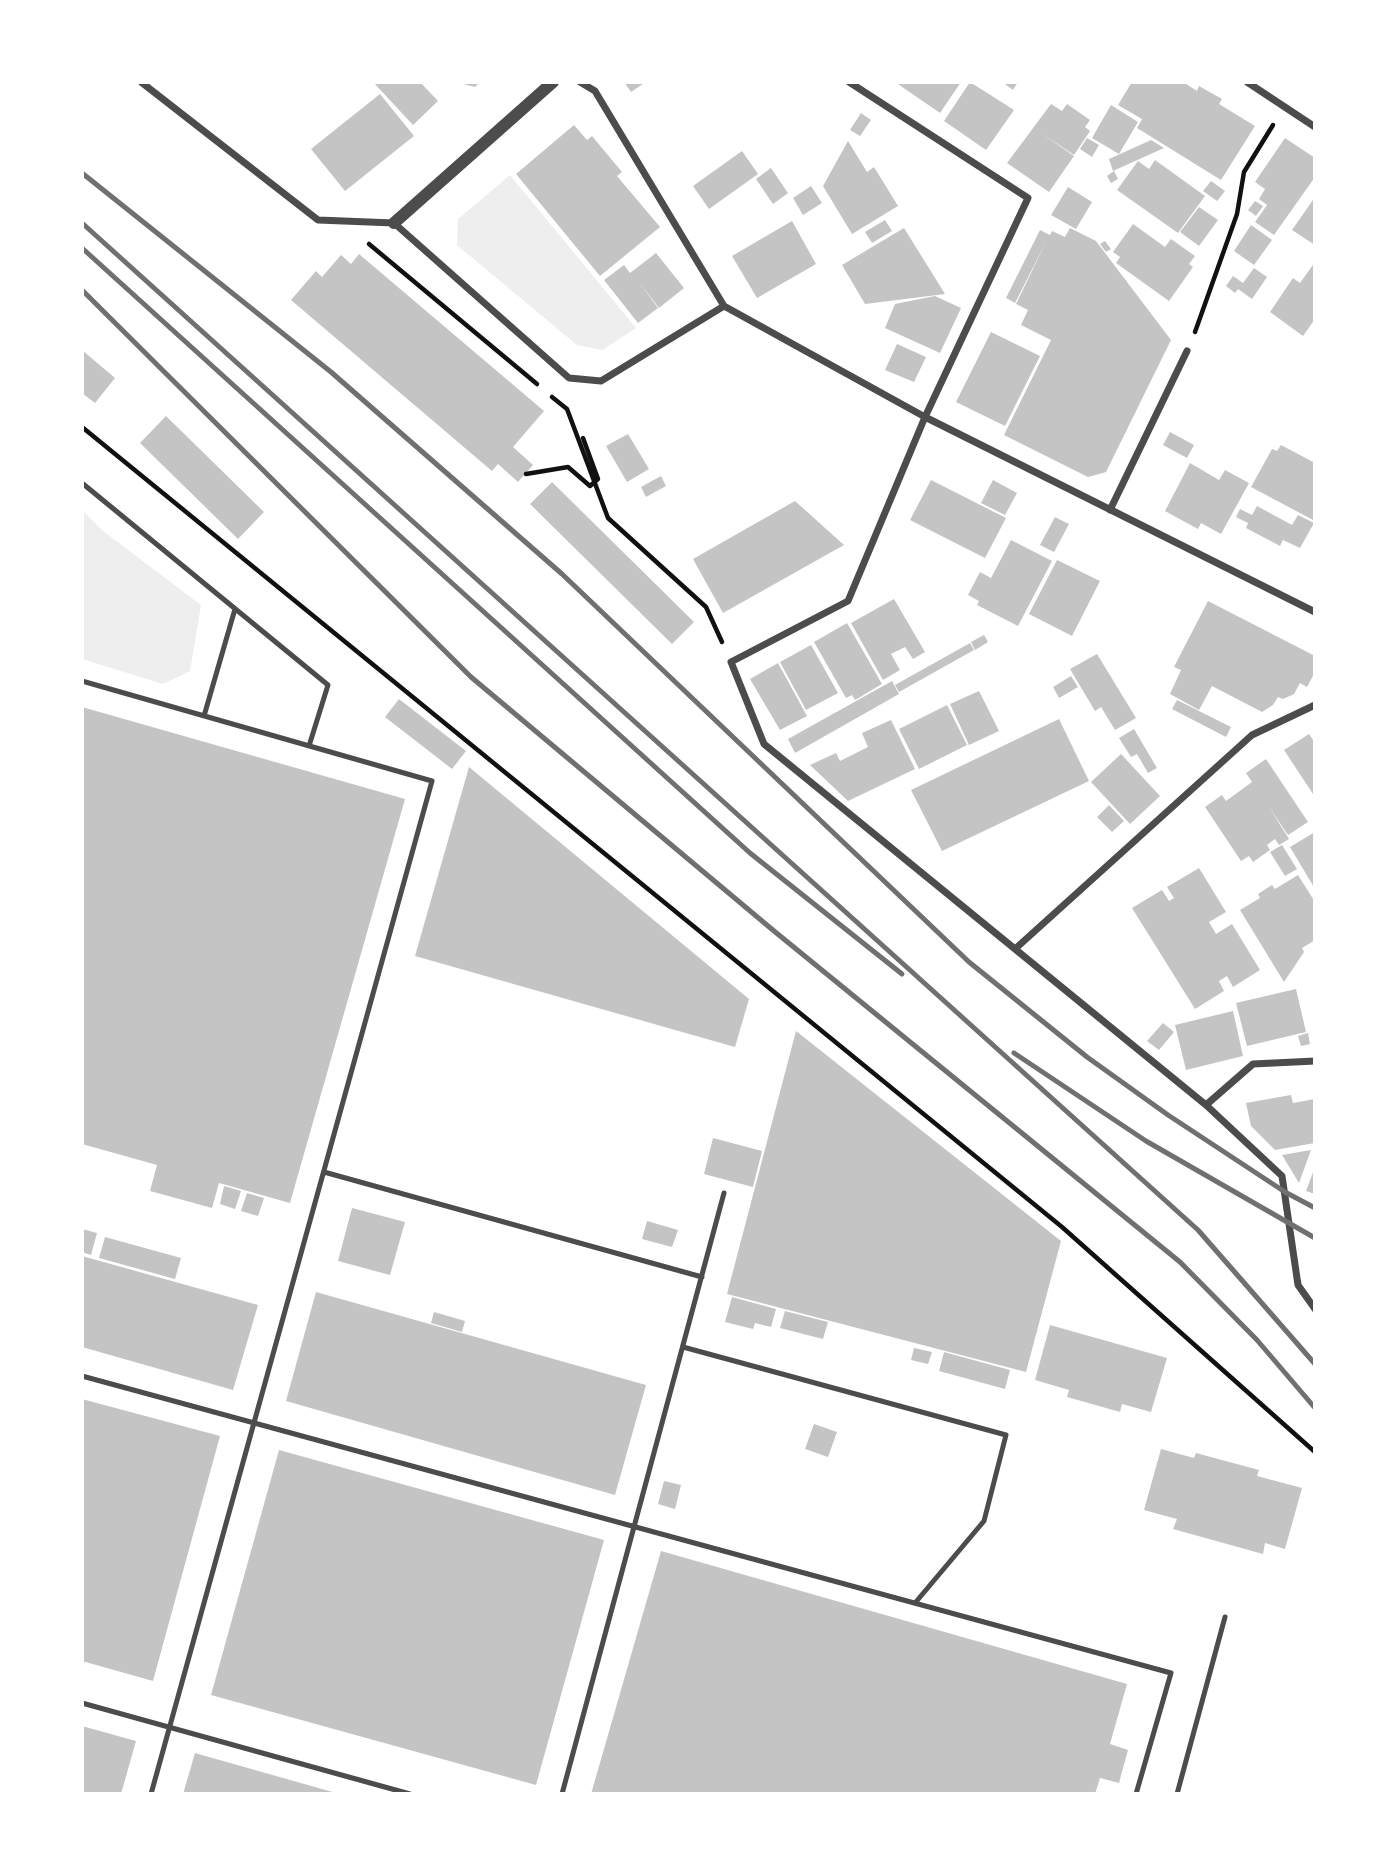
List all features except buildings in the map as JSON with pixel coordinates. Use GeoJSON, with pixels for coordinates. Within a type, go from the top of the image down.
{"type":"FeatureCollection","features":[{"type":"Feature","properties":{"kind":"street"},"geometry":{"type":"LineString","coordinates":[[141,82],[318,220],[394,223],[569,378],[601,381],[724,306]]}},
{"type":"Feature","properties":{"kind":"street"},"geometry":{"type":"LineString","coordinates":[[394,223],[553,82]]}},
{"type":"Feature","properties":{"kind":"street"},"geometry":{"type":"LineString","coordinates":[[580,82],[595,91],[724,306],[925,417],[1315,612]]}},
{"type":"Feature","properties":{"kind":"street"},"geometry":{"type":"LineString","coordinates":[[849,82],[1028,198],[925,417],[848,601],[731,662],[764,744],[1206,1105],[1282,1176],[1297,1286],[1315,1309]]}},
{"type":"Feature","properties":{"kind":"street"},"geometry":{"type":"LineString","coordinates":[[1247,82],[1315,127]]}},
{"type":"Feature","properties":{"kind":"street"},"geometry":{"type":"LineString","coordinates":[[1111,510],[1187,351]]}},
{"type":"Feature","properties":{"kind":"street"},"geometry":{"type":"LineString","coordinates":[[1015,949],[1252,735],[1315,705]]}},
{"type":"Feature","properties":{"kind":"street"},"geometry":{"type":"LineString","coordinates":[[1206,1105],[1253,1064],[1315,1061]]}},
{"type":"Feature","properties":{"kind":"lane"},"geometry":{"type":"LineString","coordinates":[[82,483],[328,685],[309,746]]}},
{"type":"Feature","properties":{"kind":"lane"},"geometry":{"type":"LineString","coordinates":[[204,716],[235,609]]}},
{"type":"Feature","properties":{"kind":"lane"},"geometry":{"type":"LineString","coordinates":[[82,681],[432,781],[151,1794]]}},
{"type":"Feature","properties":{"kind":"lane"},"geometry":{"type":"LineString","coordinates":[[324,1171],[702,1277]]}},
{"type":"Feature","properties":{"kind":"lane"},"geometry":{"type":"LineString","coordinates":[[562,1794],[724,1193]]}},
{"type":"Feature","properties":{"kind":"lane"},"geometry":{"type":"LineString","coordinates":[[683,1347],[1006,1435],[984,1521],[915,1603]]}},
{"type":"Feature","properties":{"kind":"lane"},"geometry":{"type":"LineString","coordinates":[[82,1376],[1171,1673],[1136,1794]]}},
{"type":"Feature","properties":{"kind":"lane"},"geometry":{"type":"LineString","coordinates":[[1177,1794],[1225,1617]]}},
{"type":"Feature","properties":{"kind":"lane"},"geometry":{"type":"LineString","coordinates":[[82,1703],[410,1794]]}},
{"type":"Feature","properties":{"kind":"path"},"geometry":{"type":"LineString","coordinates":[[1187,351],[1237,214],[1244,172],[1284,106]]}},
{"type":"Feature","properties":{"kind":"path"},"geometry":{"type":"LineString","coordinates":[[368,243],[567,409],[608,518],[706,607],[731,662]]}},
{"type":"Feature","properties":{"kind":"path"},"geometry":{"type":"LineString","coordinates":[[82,427],[1062,1227],[1315,1452]]}},
{"type":"Feature","properties":{"kind":"path"},"geometry":{"type":"LineString","coordinates":[[526,474],[568,467],[590,486],[598,479],[583,438]]}},
{"type":"Feature","properties":{"kind":"shaded area"},"geometry":{"type":"Polygon","coordinates":[[[510,175],[636,328],[602,350],[577,345],[457,245],[458,219],[510,175]]]}},
{"type":"Feature","properties":{"kind":"shaded area"},"geometry":{"type":"Polygon","coordinates":[[[82,510],[103,531],[201,605],[190,671],[163,684],[82,659],[82,510]]]}},
{"type":"Feature","properties":{"kind":"railway"},"geometry":{"type":"LineString","coordinates":[[82,173],[331,372],[562,574],[969,962],[1087,1057],[1168,1115],[1285,1192],[1315,1208]]}},
{"type":"Feature","properties":{"kind":"railway"},"geometry":{"type":"LineString","coordinates":[[82,223],[1198,1230],[1315,1364]]}},
{"type":"Feature","properties":{"kind":"railway"},"geometry":{"type":"LineString","coordinates":[[82,248],[750,853],[902,974]]}},
{"type":"Feature","properties":{"kind":"railway"},"geometry":{"type":"LineString","coordinates":[[82,290],[471,677],[774,931],[1180,1262],[1257,1340],[1315,1408]]}},
{"type":"Feature","properties":{"kind":"railway"},"geometry":{"type":"LineString","coordinates":[[1014,1053],[1146,1141],[1315,1238]]}}]}
